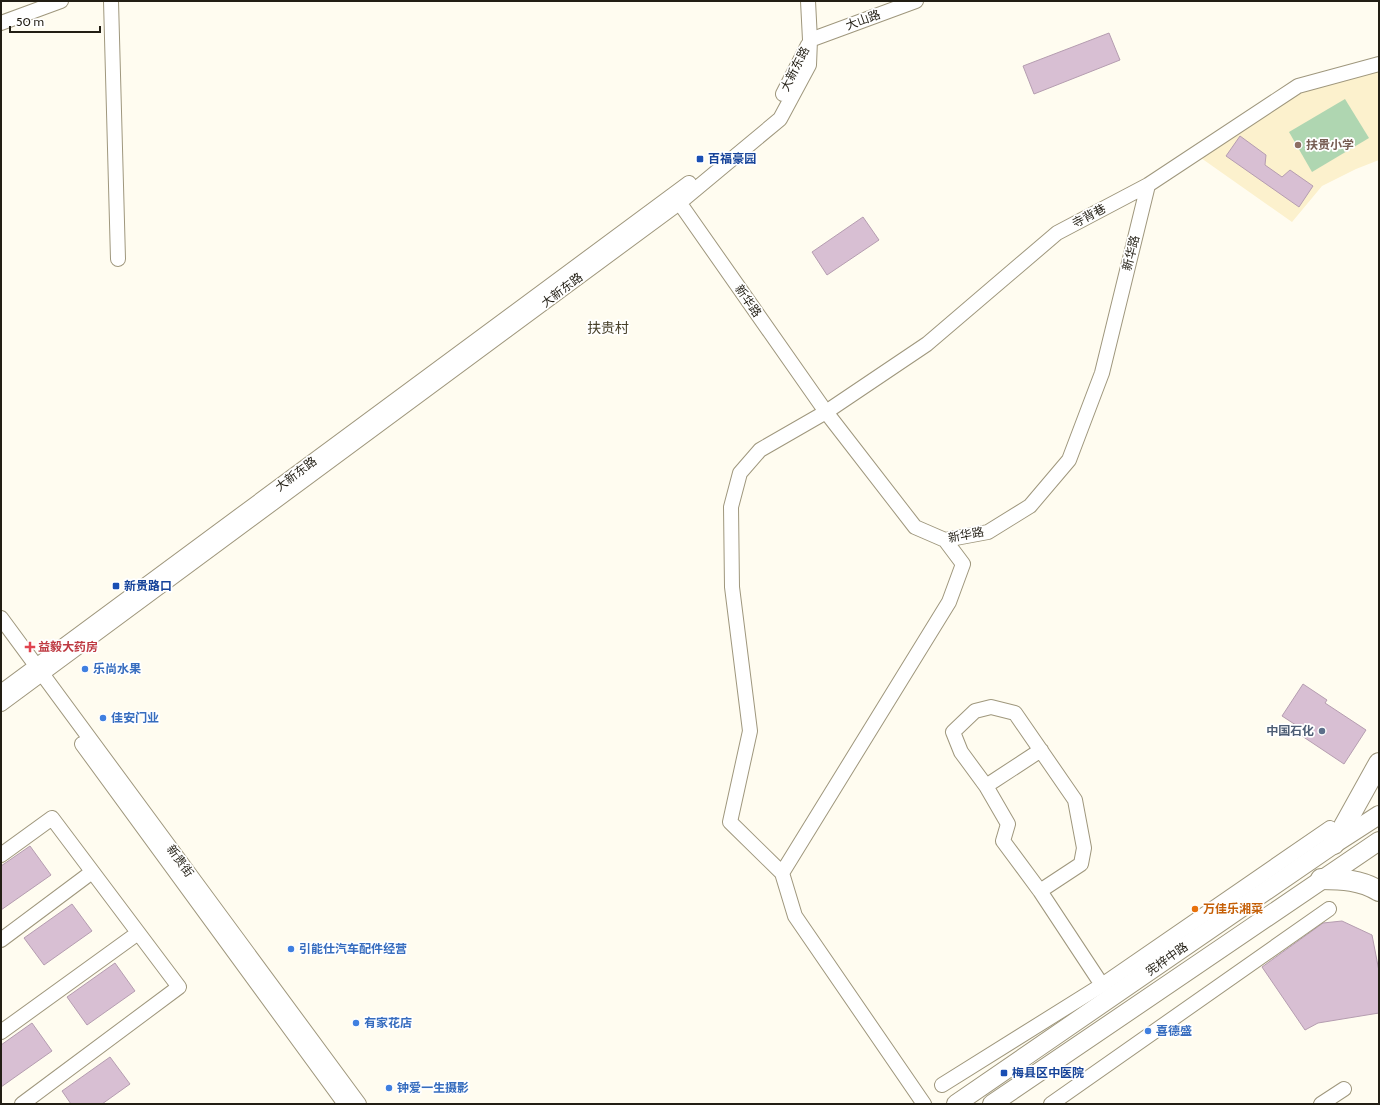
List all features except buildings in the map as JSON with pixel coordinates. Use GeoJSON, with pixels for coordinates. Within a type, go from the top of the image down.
{"type":"FeatureCollection","features":[{"type":"Feature","properties":{"kind":"highway"},"geometry":{"type":"LineString","coordinates":[[1332,836],[1379,763]]}},
{"type":"Feature","properties":{"kind":"highway"},"geometry":{"type":"LineString","coordinates":[[1322,879],[1344,879],[1360,882],[1379,891]]}},
{"type":"Feature","properties":{"kind":"main road","name":"宪梓中路"},"geometry":{"type":"LineString","coordinates":[[956,1104],[1332,836],[1379,815]]}},
{"type":"Feature","properties":{"kind":"main road","name":"宪梓中路"},"geometry":{"type":"LineString","coordinates":[[992,1104],[1379,841]]}},
{"type":"Feature","properties":{"kind":"street"},"geometry":{"type":"LineString","coordinates":[[1,23],[61,1]]}},
{"type":"Feature","properties":{"kind":"street"},"geometry":{"type":"LineString","coordinates":[[111,1],[118,259]]}},
{"type":"Feature","properties":{"kind":"street"},"geometry":{"type":"LineString","coordinates":[[808,1],[810,40]]}},
{"type":"Feature","properties":{"kind":"street","name":"大山路"},"geometry":{"type":"LineString","coordinates":[[810,40],[916,1]]}},
{"type":"Feature","properties":{"kind":"street","name":"大新东路"},"geometry":{"type":"LineString","coordinates":[[36,673],[676,199],[703,173],[774,112],[810,40]]}},
{"type":"Feature","properties":{"kind":"street","name":"寺背巷"},"geometry":{"type":"LineString","coordinates":[[782,873],[730,822],[750,731],[732,587],[731,507],[740,472],[760,450],[826,412],[927,344],[1057,233],[1148,185],[1298,86],[1379,64]]}},
{"type":"Feature","properties":{"kind":"street","name":"新华路"},"geometry":{"type":"LineString","coordinates":[[676,199],[826,412],[915,527],[945,540],[988,532],[1030,506],[1068,460],[1102,373],[1148,185]]}},
{"type":"Feature","properties":{"kind":"street"},"geometry":{"type":"LineString","coordinates":[[924,1104],[795,916],[782,873],[949,602],[964,564],[945,540]]}},
{"type":"Feature","properties":{"kind":"street","name":"新贵街"},"geometry":{"type":"LineString","coordinates":[[1,618],[36,673],[344,1104]]}},
{"type":"Feature","properties":{"kind":"street","name":"新贵街"},"geometry":{"type":"LineString","coordinates":[[1,634],[36,673],[359,1104]]}},
{"type":"Feature","properties":{"kind":"street"},"geometry":{"type":"LineString","coordinates":[[1,692],[36,673]]}},
{"type":"Feature","properties":{"kind":"street"},"geometry":{"type":"LineString","coordinates":[[1,704],[36,673]]}},
{"type":"Feature","properties":{"kind":"street"},"geometry":{"type":"LineString","coordinates":[[1040,891],[1082,864],[1084,848],[1075,800],[1015,713],[991,707],[975,710],[952,732],[961,752],[986,786],[1000,813],[1008,824],[1003,841],[1040,891],[1102,985]]}},
{"type":"Feature","properties":{"kind":"street"},"geometry":{"type":"LineString","coordinates":[[986,786],[1041,750]]}},
{"type":"Feature","properties":{"kind":"street"},"geometry":{"type":"LineString","coordinates":[[1,855],[52,818],[179,987],[22,1104]]}},
{"type":"Feature","properties":{"kind":"street"},"geometry":{"type":"LineString","coordinates":[[942,1085],[1102,985],[1332,836]]}},
{"type":"Feature","properties":{"kind":"street"},"geometry":{"type":"LineString","coordinates":[[1,940],[92,872]]}},
{"type":"Feature","properties":{"kind":"street"},"geometry":{"type":"LineString","coordinates":[[1051,1104],[1329,909]]}},
{"type":"Feature","properties":{"kind":"street"},"geometry":{"type":"LineString","coordinates":[[1,1032],[138,933]]}},
{"type":"Feature","properties":{"kind":"street"},"geometry":{"type":"LineString","coordinates":[[1321,1104],[1344,1089]]}},
{"type":"Feature","properties":{"kind":"shaded area","name":"扶贵小学"},"geometry":{"type":"Polygon","coordinates":[[[1379,70],[1379,160],[1356,169],[1322,186],[1292,222],[1201,158],[1233,131],[1301,93],[1379,70]]]}},
{"type":"Feature","properties":{"kind":"green space"},"geometry":{"type":"Polygon","coordinates":[[[1345,99],[1369,138],[1312,172],[1289,132],[1345,99]]]}},
{"type":"Feature","properties":{"kind":"place","name":"扶贵小学"},"geometry":{"type":"Point","coordinates":[1298,145]}},
{"type":"Feature","properties":{"kind":"place","name":"百福豪园"},"geometry":{"type":"Point","coordinates":[700,159]}},
{"type":"Feature","properties":{"kind":"place","name":"新贵路口"},"geometry":{"type":"Point","coordinates":[116,586]}},
{"type":"Feature","properties":{"kind":"place","name":"益毅大药房"},"geometry":{"type":"Point","coordinates":[30,647]}},
{"type":"Feature","properties":{"kind":"place","name":"乐尚水果"},"geometry":{"type":"Point","coordinates":[85,669]}},
{"type":"Feature","properties":{"kind":"place","name":"佳安门业"},"geometry":{"type":"Point","coordinates":[103,718]}},
{"type":"Feature","properties":{"kind":"place","name":"中国石化"},"geometry":{"type":"Point","coordinates":[1322,731]}},
{"type":"Feature","properties":{"kind":"place","name":"万佳乐湘菜"},"geometry":{"type":"Point","coordinates":[1195,909]}},
{"type":"Feature","properties":{"kind":"place","name":"引能仕汽车配件经营"},"geometry":{"type":"Point","coordinates":[291,949]}},
{"type":"Feature","properties":{"kind":"place","name":"有家花店"},"geometry":{"type":"Point","coordinates":[356,1023]}},
{"type":"Feature","properties":{"kind":"place","name":"喜德盛"},"geometry":{"type":"Point","coordinates":[1148,1031]}},
{"type":"Feature","properties":{"kind":"place","name":"梅县区中医院"},"geometry":{"type":"Point","coordinates":[1004,1073]}},
{"type":"Feature","properties":{"kind":"place","name":"钟爱一生摄影"},"geometry":{"type":"Point","coordinates":[389,1088]}},
{"type":"Feature","properties":{"kind":"district","name":"扶贵村"},"geometry":{"type":"Point","coordinates":[608,328]}}]}
